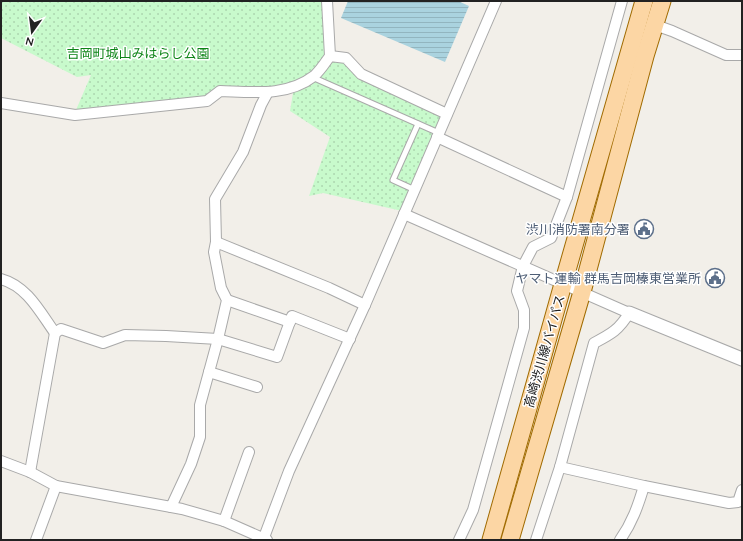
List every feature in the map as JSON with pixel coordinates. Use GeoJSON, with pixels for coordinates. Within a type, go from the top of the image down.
{"type":"FeatureCollection","features":[{"type":"Feature","properties":{"kind":"main road","name":"高崎渋川線バイパス"},"geometry":{"type":"LineString","coordinates":[[491,540],[562,284],[644,1]]}},
{"type":"Feature","properties":{"kind":"main road","name":"高崎渋川線バイパス"},"geometry":{"type":"LineString","coordinates":[[510,540],[582,292],[645,56],[662,1]]}},
{"type":"Feature","properties":{"kind":"street"},"geometry":{"type":"LineString","coordinates":[[1,103],[75,115],[207,101],[220,91],[268,92],[288,89],[312,77],[330,56],[327,1]]}},
{"type":"Feature","properties":{"kind":"street"},"geometry":{"type":"LineString","coordinates":[[1,461],[30,472],[56,486],[182,509],[224,522],[265,539],[289,471],[365,305],[496,1]]}},
{"type":"Feature","properties":{"kind":"street"},"geometry":{"type":"LineString","coordinates":[[459,540],[472,510],[524,328],[524,310],[517,291],[523,266],[534,247],[551,238],[567,197],[622,1]]}},
{"type":"Feature","properties":{"kind":"street"},"geometry":{"type":"LineString","coordinates":[[655,25],[726,55],[742,55]]}},
{"type":"Feature","properties":{"kind":"street"},"geometry":{"type":"LineString","coordinates":[[330,56],[346,58],[361,74],[447,114]]}},
{"type":"Feature","properties":{"kind":"street"},"geometry":{"type":"LineString","coordinates":[[171,507],[191,464],[200,438],[200,405],[227,300],[221,288],[214,252],[216,242],[215,199],[242,152],[261,105],[268,92]]}},
{"type":"Feature","properties":{"kind":"street"},"geometry":{"type":"LineString","coordinates":[[438,135],[567,197]]}},
{"type":"Feature","properties":{"kind":"street"},"geometry":{"type":"LineString","coordinates":[[404,214],[629,313],[742,359]]}},
{"type":"Feature","properties":{"kind":"street"},"geometry":{"type":"LineString","coordinates":[[216,242],[330,288],[365,305]]}},
{"type":"Feature","properties":{"kind":"street"},"geometry":{"type":"LineString","coordinates":[[1,279],[22,289],[31,299],[55,333],[30,472]]}},
{"type":"Feature","properties":{"kind":"street"},"geometry":{"type":"LineString","coordinates":[[227,300],[290,322]]}},
{"type":"Feature","properties":{"kind":"street"},"geometry":{"type":"LineString","coordinates":[[536,540],[560,467],[594,344],[614,333],[623,324],[629,313]]}},
{"type":"Feature","properties":{"kind":"street"},"geometry":{"type":"LineString","coordinates":[[55,333],[61,329],[103,343],[125,335],[218,339],[277,357],[292,316],[350,339]]}},
{"type":"Feature","properties":{"kind":"street"},"geometry":{"type":"LineString","coordinates":[[209,372],[257,387]]}},
{"type":"Feature","properties":{"kind":"street"},"geometry":{"type":"LineString","coordinates":[[224,522],[248,452]]}},
{"type":"Feature","properties":{"kind":"street"},"geometry":{"type":"LineString","coordinates":[[560,467],[729,503],[740,504],[742,490]]}},
{"type":"Feature","properties":{"kind":"street"},"geometry":{"type":"LineString","coordinates":[[36,540],[56,486]]}},
{"type":"Feature","properties":{"kind":"street"},"geometry":{"type":"LineString","coordinates":[[620,540],[628,529],[638,508],[644,486]]}},
{"type":"Feature","properties":{"kind":"lane"},"geometry":{"type":"LineString","coordinates":[[312,77],[418,124],[438,135]]}},
{"type":"Feature","properties":{"kind":"lane"},"geometry":{"type":"LineString","coordinates":[[415,190],[393,180],[418,124]]}},
{"type":"Feature","properties":{"kind":"green space","name":"吉岡町城山みはらし公園"},"geometry":{"type":"Polygon","coordinates":[[[1,1],[324,1],[327,55],[345,60],[444,115],[402,211],[323,193],[309,196],[330,137],[290,111],[293,93],[291,86],[207,97],[76,110],[91,75],[77,77],[1,38],[1,1]]]}},
{"type":"Feature","properties":{"kind":"water"},"geometry":{"type":"Polygon","coordinates":[[[348,1],[458,1],[469,6],[445,62],[341,18],[348,1]]]}},
{"type":"Feature","properties":{"kind":"place","name":"渋川消防署南分署"},"geometry":{"type":"Point","coordinates":[644,229]}},
{"type":"Feature","properties":{"kind":"place","name":"ヤマト運輸 群馬吉岡榛東営業所"},"geometry":{"type":"Point","coordinates":[715,278]}}]}
